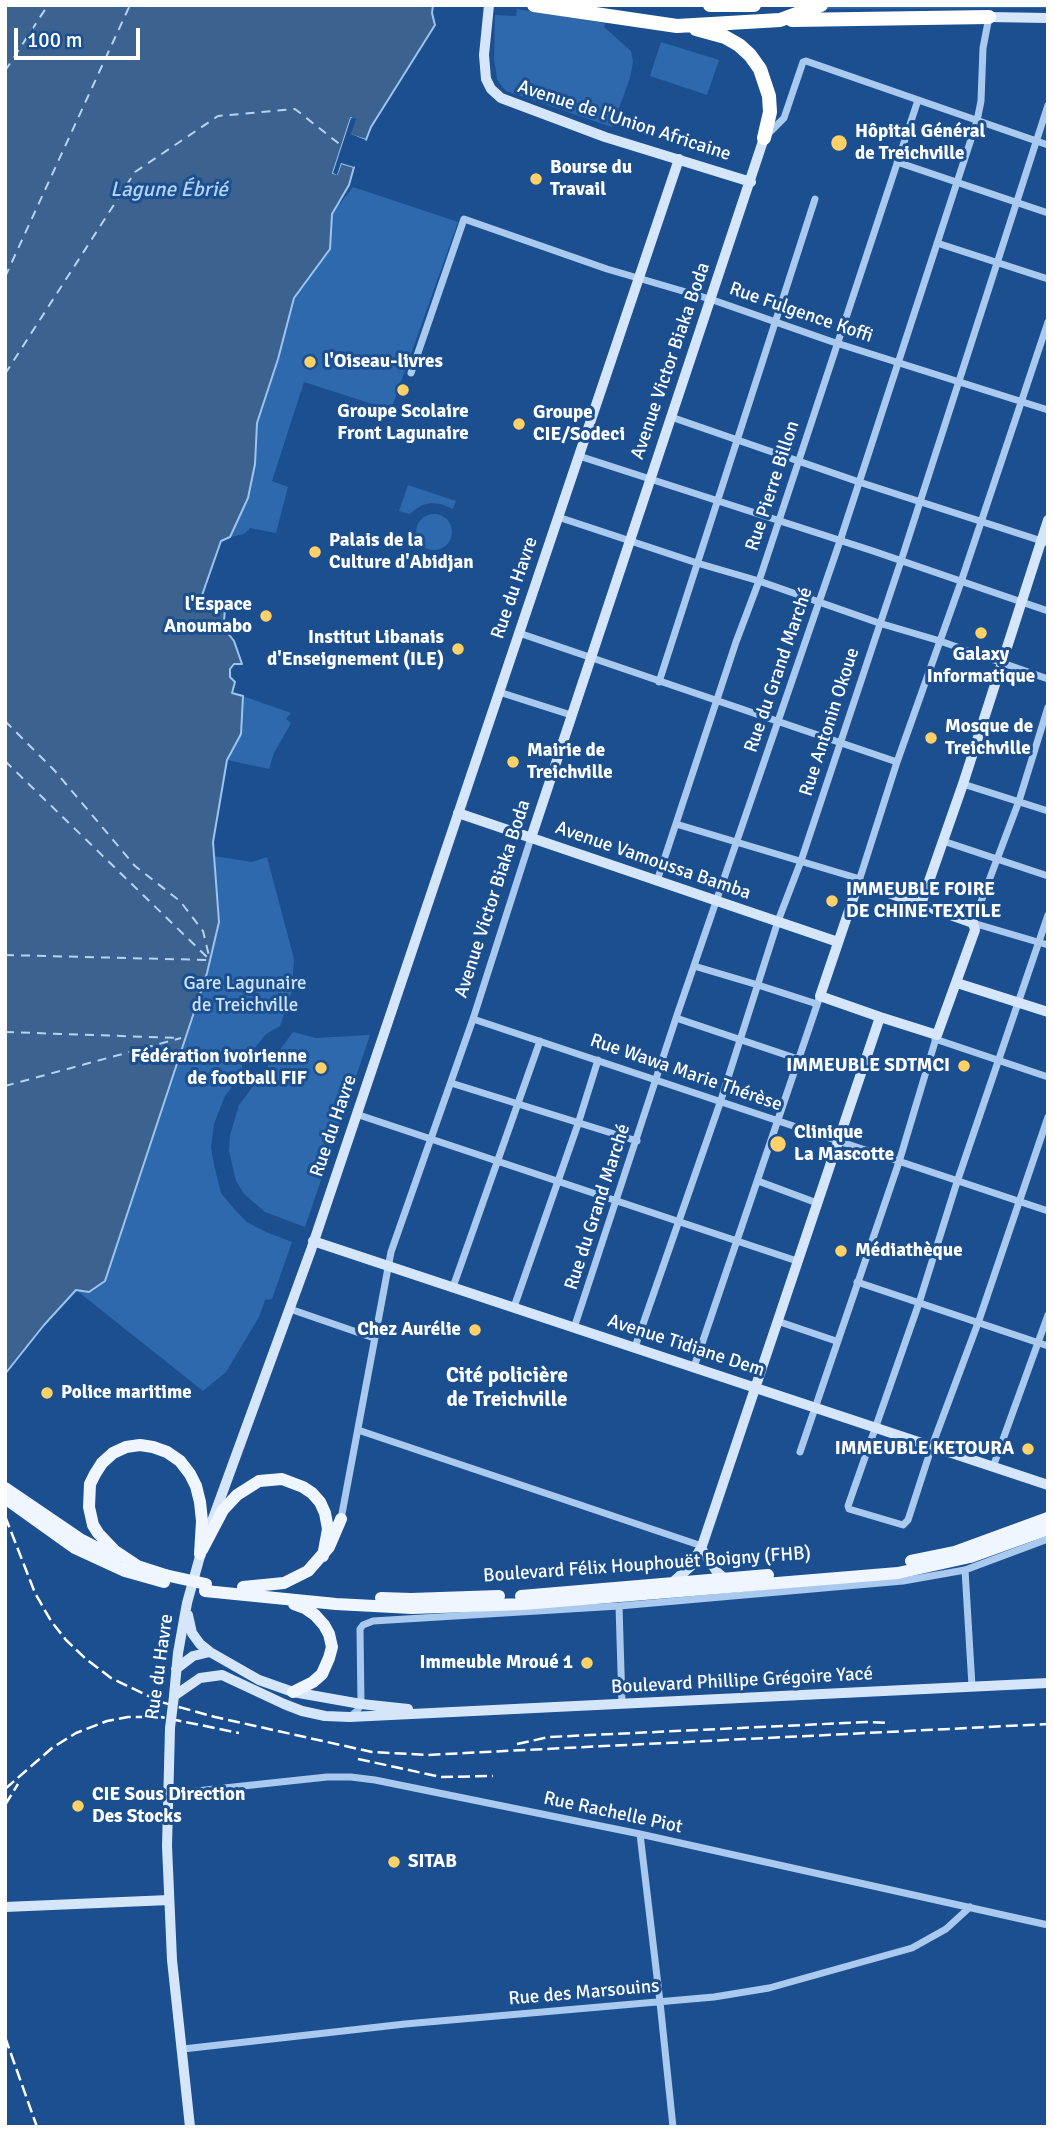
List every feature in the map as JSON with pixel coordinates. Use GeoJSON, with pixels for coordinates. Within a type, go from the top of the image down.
{"type":"FeatureCollection","features":[{"type":"Feature","properties":{"kind":"highway"},"geometry":{"type":"LineString","coordinates":[[534,5],[677,26],[725,37],[739,45],[760,69],[769,96],[770,113],[764,138]]}},
{"type":"Feature","properties":{"kind":"highway"},"geometry":{"type":"LineString","coordinates":[[710,5],[754,5]]}},
{"type":"Feature","properties":{"kind":"highway"},"geometry":{"type":"LineString","coordinates":[[780,20],[821,5]]}},
{"type":"Feature","properties":{"kind":"highway"},"geometry":{"type":"LineString","coordinates":[[677,26],[780,20],[989,17]]}},
{"type":"Feature","properties":{"kind":"main road"},"geometry":{"type":"LineString","coordinates":[[139,1567],[115,1551],[98,1533],[93,1525],[89,1507],[90,1484],[95,1474],[113,1453],[126,1447],[139,1445],[167,1452],[180,1461],[190,1474],[200,1503],[200,1553]]}},
{"type":"Feature","properties":{"kind":"main road"},"geometry":{"type":"LineString","coordinates":[[200,1553],[218,1519],[237,1494],[259,1481],[282,1479],[303,1487],[320,1502],[328,1529],[323,1556]]}},
{"type":"Feature","properties":{"kind":"main road"},"geometry":{"type":"LineString","coordinates":[[5,1488],[75,1548],[145,1578],[164,1578]]}},
{"type":"Feature","properties":{"kind":"main road"},"geometry":{"type":"LineString","coordinates":[[5,1498],[97,1549],[164,1578],[280,1600],[305,1608],[315,1615],[329,1634],[332,1647],[322,1674],[304,1688],[293,1692]]}},
{"type":"Feature","properties":{"kind":"main road","name":"Boulevard Félix Houphouët Boigny (FHB)"},"geometry":{"type":"LineString","coordinates":[[243,1587],[335,1596],[411,1599],[521,1596],[724,1578],[867,1569],[965,1549],[1048,1518]]}},
{"type":"Feature","properties":{"kind":"main road"},"geometry":{"type":"LineString","coordinates":[[206,1588],[284,1583],[308,1571],[323,1556],[337,1533],[341,1519]]}},
{"type":"Feature","properties":{"kind":"main road","name":"Boulevard Félix Houphouët Boigny (FHB)"},"geometry":{"type":"LineString","coordinates":[[280,1600],[412,1608],[560,1601],[867,1576],[898,1573],[970,1557],[1048,1529]]}},
{"type":"Feature","properties":{"kind":"main road"},"geometry":{"type":"LineString","coordinates":[[926,1567],[944,1574]]}},
{"type":"Feature","properties":{"kind":"main road"},"geometry":{"type":"LineString","coordinates":[[457,1606],[480,1615]]}},
{"type":"Feature","properties":{"kind":"street","name":"Avenue de l'Union Africaine"},"geometry":{"type":"LineString","coordinates":[[489,5],[484,69],[491,89],[501,99],[571,125],[751,182]]}},
{"type":"Feature","properties":{"kind":"street"},"geometry":{"type":"LineString","coordinates":[[989,17],[1048,18]]}},
{"type":"Feature","properties":{"kind":"street","name":"Rue du Grand Marché"},"geometry":{"type":"LineString","coordinates":[[575,1328],[676,1018],[840,541],[977,121],[981,101],[983,48],[989,17]]}},
{"type":"Feature","properties":{"kind":"street"},"geometry":{"type":"LineString","coordinates":[[764,138],[784,118],[805,61],[1048,145]]}},
{"type":"Feature","properties":{"kind":"street","name":"Rue Pierre Billon"},"geometry":{"type":"LineString","coordinates":[[657,881],[918,100]]}},
{"type":"Feature","properties":{"kind":"street","name":"Rue Antonin Okoue"},"geometry":{"type":"LineString","coordinates":[[635,1348],[901,561],[1048,105]]}},
{"type":"Feature","properties":{"kind":"street","name":"Avenue Victor Biaka Boda"},"geometry":{"type":"LineString","coordinates":[[341,1519],[388,1266],[406,1206],[451,1083],[764,138]]}},
{"type":"Feature","properties":{"kind":"street","name":"Rue du Havre"},"geometry":{"type":"LineString","coordinates":[[190,2127],[172,1960],[168,1794],[170,1728],[187,1603],[200,1553],[290,1309],[679,159]]}},
{"type":"Feature","properties":{"kind":"street"},"geometry":{"type":"LineString","coordinates":[[897,162],[1048,213]]}},
{"type":"Feature","properties":{"kind":"street"},"geometry":{"type":"LineString","coordinates":[[659,682],[815,199]]}},
{"type":"Feature","properties":{"kind":"street","name":"Rue Fulgence Koffi"},"geometry":{"type":"LineString","coordinates":[[411,373],[464,219],[552,251],[710,299],[776,323],[1048,410]]}},
{"type":"Feature","properties":{"kind":"street"},"geometry":{"type":"LineString","coordinates":[[937,243],[1048,279]]}},
{"type":"Feature","properties":{"kind":"street"},"geometry":{"type":"LineString","coordinates":[[694,1367],[1048,322]]}},
{"type":"Feature","properties":{"kind":"street"},"geometry":{"type":"LineString","coordinates":[[671,417],[1044,542]]}},
{"type":"Feature","properties":{"kind":"street"},"geometry":{"type":"LineString","coordinates":[[579,456],[1048,611]]}},
{"type":"Feature","properties":{"kind":"street"},"geometry":{"type":"LineString","coordinates":[[558,517],[759,581],[1048,679]]}},
{"type":"Feature","properties":{"kind":"street"},"geometry":{"type":"LineString","coordinates":[[920,904],[963,784],[1020,601],[1044,542],[1048,520]]}},
{"type":"Feature","properties":{"kind":"street"},"geometry":{"type":"LineString","coordinates":[[519,633],[897,762]]}},
{"type":"Feature","properties":{"kind":"street"},"geometry":{"type":"LineString","coordinates":[[499,692],[571,715]]}},
{"type":"Feature","properties":{"kind":"street"},"geometry":{"type":"LineString","coordinates":[[800,1452],[899,1163],[936,1037],[975,930],[973,923],[1019,801],[1048,707]]}},
{"type":"Feature","properties":{"kind":"street"},"geometry":{"type":"LineString","coordinates":[[963,784],[1048,811]]}},
{"type":"Feature","properties":{"kind":"street","name":"Avenue Vamoussa Bamba"},"geometry":{"type":"LineString","coordinates":[[458,813],[838,942]]}},
{"type":"Feature","properties":{"kind":"street"},"geometry":{"type":"LineString","coordinates":[[676,824],[801,861],[973,923],[1048,945]]}},
{"type":"Feature","properties":{"kind":"street"},"geometry":{"type":"LineString","coordinates":[[943,841],[1048,876]]}},
{"type":"Feature","properties":{"kind":"street"},"geometry":{"type":"LineString","coordinates":[[1048,915],[957,1182],[919,1303],[848,1506],[852,1511],[906,1524],[1048,1117]]}},
{"type":"Feature","properties":{"kind":"street"},"geometry":{"type":"LineString","coordinates":[[694,966],[880,1017],[1048,1077]]}},
{"type":"Feature","properties":{"kind":"street"},"geometry":{"type":"LineString","coordinates":[[957,984],[1048,1012]]}},
{"type":"Feature","properties":{"kind":"street"},"geometry":{"type":"LineString","coordinates":[[673,1582],[691,1566],[702,1547],[880,1017]]}},
{"type":"Feature","properties":{"kind":"street"},"geometry":{"type":"LineString","coordinates":[[676,1018],[799,1059]]}},
{"type":"Feature","properties":{"kind":"street","name":"Rue Wawa Marie Thérèse"},"geometry":{"type":"LineString","coordinates":[[472,1019],[1048,1211]]}},
{"type":"Feature","properties":{"kind":"street"},"geometry":{"type":"LineString","coordinates":[[453,1287],[540,1041]]}},
{"type":"Feature","properties":{"kind":"street"},"geometry":{"type":"LineString","coordinates":[[514,1307],[598,1060]]}},
{"type":"Feature","properties":{"kind":"street"},"geometry":{"type":"LineString","coordinates":[[451,1083],[637,1141]]}},
{"type":"Feature","properties":{"kind":"street"},"geometry":{"type":"LineString","coordinates":[[356,1114],[797,1261]]}},
{"type":"Feature","properties":{"kind":"street"},"geometry":{"type":"LineString","coordinates":[[758,1181],[817,1203]]}},
{"type":"Feature","properties":{"kind":"street","name":"Avenue Tidiane Dem"},"geometry":{"type":"LineString","coordinates":[[313,1241],[1048,1485]]}},
{"type":"Feature","properties":{"kind":"street"},"geometry":{"type":"LineString","coordinates":[[857,1282],[1048,1346]]}},
{"type":"Feature","properties":{"kind":"street"},"geometry":{"type":"LineString","coordinates":[[290,1309],[374,1338]]}},
{"type":"Feature","properties":{"kind":"street"},"geometry":{"type":"LineString","coordinates":[[993,1466],[1048,1315]]}},
{"type":"Feature","properties":{"kind":"street"},"geometry":{"type":"LineString","coordinates":[[777,1321],[836,1341]]}},
{"type":"Feature","properties":{"kind":"street"},"geometry":{"type":"LineString","coordinates":[[358,1430],[702,1547],[724,1578]]}},
{"type":"Feature","properties":{"kind":"street","name":"Boulevard Félix Houphouët Boigny (FHB)"},"geometry":{"type":"LineString","coordinates":[[361,1704],[360,1629],[373,1621],[619,1606],[872,1585],[965,1570],[1048,1539]]}},
{"type":"Feature","properties":{"kind":"street"},"geometry":{"type":"LineString","coordinates":[[965,1570],[972,1686]]}},
{"type":"Feature","properties":{"kind":"street","name":"Boulevard Phillipe Grégoire Yacé"},"geometry":{"type":"LineString","coordinates":[[187,1603],[192,1633],[210,1652],[248,1675],[293,1692],[361,1704],[438,1712]]}},
{"type":"Feature","properties":{"kind":"street"},"geometry":{"type":"LineString","coordinates":[[619,1606],[622,1704]]}},
{"type":"Feature","properties":{"kind":"street"},"geometry":{"type":"LineString","coordinates":[[176,1669],[193,1656],[210,1652]]}},
{"type":"Feature","properties":{"kind":"street","name":"Boulevard Phillipe Grégoire Yacé"},"geometry":{"type":"LineString","coordinates":[[174,1696],[200,1678],[222,1675],[302,1711],[325,1716],[350,1717],[1048,1683]]}},
{"type":"Feature","properties":{"kind":"street"},"geometry":{"type":"LineString","coordinates":[[350,1717],[361,1704]]}},
{"type":"Feature","properties":{"kind":"street","name":"Rue Rachelle Piot"},"geometry":{"type":"LineString","coordinates":[[168,1794],[289,1780],[351,1777],[375,1780],[640,1834],[1048,1925]]}},
{"type":"Feature","properties":{"kind":"street"},"geometry":{"type":"LineString","coordinates":[[640,1834],[673,2127]]}},
{"type":"Feature","properties":{"kind":"street"},"geometry":{"type":"LineString","coordinates":[[5,1907],[169,1900]]}},
{"type":"Feature","properties":{"kind":"street","name":"Rue des Marsouins"},"geometry":{"type":"LineString","coordinates":[[183,2049],[405,2024],[714,1997],[769,1988],[912,1948],[946,1929],[970,1907]]}},
{"type":"Feature","properties":{"kind":"green space"},"geometry":{"type":"Polygon","coordinates":[[[827,5],[1048,5],[1048,8],[813,9],[827,5]]]}},
{"type":"Feature","properties":{"kind":"green space"},"geometry":{"type":"Polygon","coordinates":[[[517,9],[605,23],[604,27],[631,51],[633,62],[630,78],[612,127],[506,91],[501,85],[497,79],[494,59],[495,15],[516,16],[517,9]]]}},
{"type":"Feature","properties":{"kind":"green space"},"geometry":{"type":"Polygon","coordinates":[[[661,42],[719,60],[707,95],[650,76],[661,42]]]}},
{"type":"Feature","properties":{"kind":"green space"},"geometry":{"type":"Polygon","coordinates":[[[353,187],[458,222],[391,410],[304,382],[272,481],[288,487],[276,533],[250,528],[244,534],[230,537],[248,498],[255,464],[257,423],[294,298],[330,249],[332,214],[353,187]]]}},
{"type":"Feature","properties":{"kind":"green space"},"geometry":{"type":"Polygon","coordinates":[[[408,485],[456,501],[453,509],[431,503],[422,505],[409,514],[399,511],[408,485]]]}},
{"type":"Feature","properties":{"kind":"green space"},"geometry":{"type":"Polygon","coordinates":[[[434,514],[447,519],[452,532],[447,545],[434,550],[421,545],[416,532],[421,519],[434,514]]]}},
{"type":"Feature","properties":{"kind":"green space"},"geometry":{"type":"Polygon","coordinates":[[[243,696],[291,713],[286,719],[291,723],[274,753],[269,769],[227,760],[241,734],[243,696]]]}},
{"type":"Feature","properties":{"kind":"green space","name":"Gare Lagunaire de Treichville"},"geometry":{"type":"Polygon","coordinates":[[[214,856],[252,862],[267,857],[294,959],[292,991],[280,1026],[266,1034],[242,1064],[242,1074],[225,1096],[219,1111],[211,1147],[214,1165],[221,1193],[247,1222],[292,1242],[272,1299],[265,1300],[259,1317],[226,1372],[203,1391],[76,1290],[89,1292],[105,1281],[207,973],[219,922],[214,856]]]}},
{"type":"Feature","properties":{"kind":"green space"},"geometry":{"type":"Polygon","coordinates":[[[293,1032],[316,1038],[370,1035],[305,1227],[265,1212],[244,1194],[236,1181],[229,1151],[230,1135],[239,1105],[293,1032]]]}},
{"type":"Feature","properties":{"kind":"water","name":"Lagune Ébrié"},"geometry":{"type":"Polygon","coordinates":[[[5,5],[433,5],[435,25],[371,127],[366,140],[350,135],[351,118],[333,173],[337,174],[341,163],[354,167],[349,185],[332,214],[330,249],[294,298],[257,423],[255,464],[248,498],[230,537],[221,541],[200,601],[205,610],[213,611],[219,606],[225,609],[227,632],[234,641],[242,664],[234,664],[230,669],[230,677],[235,682],[232,693],[243,696],[241,734],[227,760],[213,842],[219,922],[207,973],[105,1281],[89,1292],[76,1290],[5,1374],[5,5]]]}},
{"type":"Feature","properties":{"kind":"pier"},"geometry":{"type":"Polygon","coordinates":[[[351,118],[356,119],[351,134],[366,140],[364,143],[348,137],[341,159],[355,164],[354,167],[341,163],[337,175],[333,173],[351,118]]]}},
{"type":"Feature","properties":{"kind":"ferry route"},"geometry":{"type":"LineString","coordinates":[[5,71],[48,5]]}},
{"type":"Feature","properties":{"kind":"ferry route"},"geometry":{"type":"LineString","coordinates":[[5,277],[130,5]]}},
{"type":"Feature","properties":{"kind":"ferry route"},"geometry":{"type":"LineString","coordinates":[[5,374],[135,172],[218,116],[295,109],[342,146]]}},
{"type":"Feature","properties":{"kind":"ferry route"},"geometry":{"type":"LineString","coordinates":[[5,721],[55,771],[135,866],[180,901],[203,931],[210,960]]}},
{"type":"Feature","properties":{"kind":"ferry route"},"geometry":{"type":"LineString","coordinates":[[5,761],[209,959]]}},
{"type":"Feature","properties":{"kind":"ferry route"},"geometry":{"type":"LineString","coordinates":[[5,955],[207,960]]}},
{"type":"Feature","properties":{"kind":"ferry route"},"geometry":{"type":"LineString","coordinates":[[5,1032],[179,1038]]}},
{"type":"Feature","properties":{"kind":"ferry route"},"geometry":{"type":"LineString","coordinates":[[5,1086],[181,1038]]}},
{"type":"Feature","properties":{"kind":"railway"},"geometry":{"type":"LineString","coordinates":[[5,1516],[35,1593],[51,1621],[66,1640],[111,1678],[161,1702],[215,1717],[372,1752],[428,1755],[1048,1724]]}},
{"type":"Feature","properties":{"kind":"railway"},"geometry":{"type":"LineString","coordinates":[[5,1789],[52,1748],[76,1733],[107,1721],[128,1717],[161,1717],[239,1733]]}},
{"type":"Feature","properties":{"kind":"railway"},"geometry":{"type":"LineString","coordinates":[[517,1744],[549,1737],[890,1723]]}},
{"type":"Feature","properties":{"kind":"railway"},"geometry":{"type":"LineString","coordinates":[[358,1759],[441,1777],[493,1776]]}},
{"type":"Feature","properties":{"kind":"railway"},"geometry":{"type":"LineString","coordinates":[[5,1805],[18,1784]]}},
{"type":"Feature","properties":{"kind":"railway"},"geometry":{"type":"LineString","coordinates":[[5,2037],[37,2127]]}},
{"type":"Feature","properties":{"kind":"place","name":"Hôpital Général de Treichville"},"geometry":{"type":"Point","coordinates":[839,143]}},
{"type":"Feature","properties":{"kind":"place","name":"Bourse du Travail"},"geometry":{"type":"Point","coordinates":[536,179]}},
{"type":"Feature","properties":{"kind":"place","name":"l'Oiseau-livres"},"geometry":{"type":"Point","coordinates":[310,362]}},
{"type":"Feature","properties":{"kind":"place","name":"Groupe Scolaire Front Lagunaire"},"geometry":{"type":"Point","coordinates":[403,390]}},
{"type":"Feature","properties":{"kind":"place","name":"Groupe CIE/Sodeci"},"geometry":{"type":"Point","coordinates":[519,424]}},
{"type":"Feature","properties":{"kind":"place","name":"Palais de la Culture d'Abidjan"},"geometry":{"type":"Point","coordinates":[315,552]}},
{"type":"Feature","properties":{"kind":"place","name":"l'Espace Anoumabo"},"geometry":{"type":"Point","coordinates":[266,616]}},
{"type":"Feature","properties":{"kind":"place","name":"Galaxy Informatique"},"geometry":{"type":"Point","coordinates":[981,633]}},
{"type":"Feature","properties":{"kind":"place","name":"Institut Libanais d'Enseignement (ILE)"},"geometry":{"type":"Point","coordinates":[458,649]}},
{"type":"Feature","properties":{"kind":"place","name":"Mosque de Treichville"},"geometry":{"type":"Point","coordinates":[931,738]}},
{"type":"Feature","properties":{"kind":"place","name":"Mairie de Treichville"},"geometry":{"type":"Point","coordinates":[513,762]}},
{"type":"Feature","properties":{"kind":"place","name":"IMMEUBLE FOIRE DE CHINE TEXTILE"},"geometry":{"type":"Point","coordinates":[832,901]}},
{"type":"Feature","properties":{"kind":"place","name":"IMMEUBLE SDTMCI"},"geometry":{"type":"Point","coordinates":[964,1066]}},
{"type":"Feature","properties":{"kind":"place","name":"Fédération ivoirienne de football FIF"},"geometry":{"type":"Point","coordinates":[321,1068]}},
{"type":"Feature","properties":{"kind":"place","name":"Clinique La Mascotte"},"geometry":{"type":"Point","coordinates":[778,1144]}},
{"type":"Feature","properties":{"kind":"place","name":"Médiathèque"},"geometry":{"type":"Point","coordinates":[841,1251]}},
{"type":"Feature","properties":{"kind":"place","name":"Chez Aurélie"},"geometry":{"type":"Point","coordinates":[475,1330]}},
{"type":"Feature","properties":{"kind":"place","name":"Police maritime"},"geometry":{"type":"Point","coordinates":[47,1393]}},
{"type":"Feature","properties":{"kind":"place","name":"IMMEUBLE KETOURA"},"geometry":{"type":"Point","coordinates":[1028,1449]}},
{"type":"Feature","properties":{"kind":"place","name":"Immeuble Mroué 1"},"geometry":{"type":"Point","coordinates":[587,1663]}},
{"type":"Feature","properties":{"kind":"place","name":"CIE Sous Direction Des Stocks"},"geometry":{"type":"Point","coordinates":[78,1806]}},
{"type":"Feature","properties":{"kind":"place","name":"SITAB"},"geometry":{"type":"Point","coordinates":[394,1862]}},
{"type":"Feature","properties":{"kind":"district","name":"Cité policière de Treichville"},"geometry":{"type":"Point","coordinates":[507,1388]}}]}
